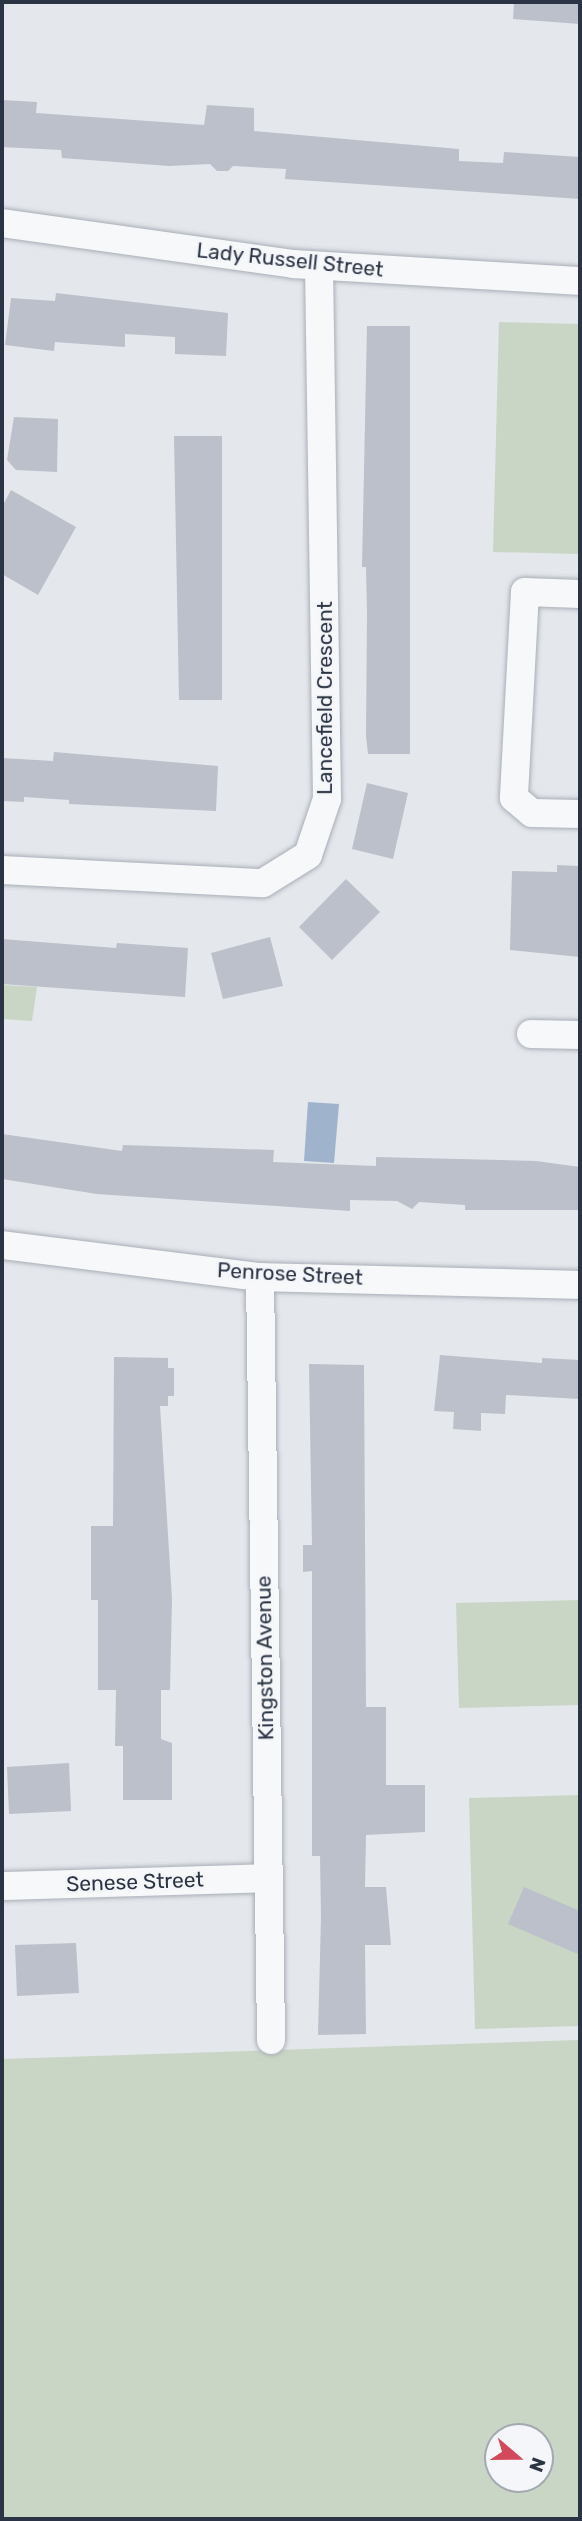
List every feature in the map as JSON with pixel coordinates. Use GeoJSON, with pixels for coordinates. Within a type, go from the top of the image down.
{"type":"FeatureCollection","features":[{"type":"Feature","properties":{"kind":"street","name":"Lady Russell Street"},"geometry":{"type":"LineString","coordinates":[[2,223],[319,266],[580,281]]}},
{"type":"Feature","properties":{"kind":"street","name":"Lancefield Crescent"},"geometry":{"type":"LineString","coordinates":[[2,870],[263,883],[308,855],[327,799],[319,266]]}},
{"type":"Feature","properties":{"kind":"street"},"geometry":{"type":"LineString","coordinates":[[580,594],[525,592],[514,798],[532,813],[580,814]]}},
{"type":"Feature","properties":{"kind":"street"},"geometry":{"type":"LineString","coordinates":[[531,1034],[580,1035]]}},
{"type":"Feature","properties":{"kind":"street","name":"Penrose Street"},"geometry":{"type":"LineString","coordinates":[[2,1245],[260,1277],[580,1285]]}},
{"type":"Feature","properties":{"kind":"street","name":"Kingston Avenue"},"geometry":{"type":"LineString","coordinates":[[260,1277],[271,2040]]}},
{"type":"Feature","properties":{"kind":"street","name":"Senese Street"},"geometry":{"type":"LineString","coordinates":[[2,1886],[268,1878]]}},
{"type":"Feature","properties":{"kind":"green space"},"geometry":{"type":"Polygon","coordinates":[[[499,322],[580,324],[580,554],[493,552],[499,322]]]}},
{"type":"Feature","properties":{"kind":"green space"},"geometry":{"type":"Polygon","coordinates":[[[2,985],[37,987],[32,1021],[2,1019],[2,985]]]}},
{"type":"Feature","properties":{"kind":"green space"},"geometry":{"type":"Polygon","coordinates":[[[580,1600],[580,1705],[459,1708],[456,1603],[580,1600]]]}},
{"type":"Feature","properties":{"kind":"green space"},"geometry":{"type":"Polygon","coordinates":[[[580,1795],[580,2026],[475,2029],[469,1798],[580,1795]]]}},
{"type":"Feature","properties":{"kind":"green space"},"geometry":{"type":"Polygon","coordinates":[[[580,2040],[580,2519],[2,2519],[2,2059],[580,2040]]]}},
{"type":"Feature","properties":{"kind":"water"},"geometry":{"type":"Polygon","coordinates":[[[308,1102],[339,1104],[334,1163],[304,1161],[308,1102]]]}},
{"type":"Feature","properties":{"kind":"building"},"geometry":{"type":"Polygon","coordinates":[[[514,2],[580,2],[580,24],[513,19],[514,2]]]}},
{"type":"Feature","properties":{"kind":"building"},"geometry":{"type":"Polygon","coordinates":[[[2,100],[37,102],[36,113],[204,125],[207,105],[254,108],[254,131],[459,149],[459,161],[503,163],[504,152],[580,157],[580,199],[285,179],[286,169],[233,166],[228,171],[217,171],[210,164],[169,166],[62,158],[61,150],[2,147],[2,100]]]}},
{"type":"Feature","properties":{"kind":"building"},"geometry":{"type":"Polygon","coordinates":[[[56,293],[228,313],[226,356],[175,354],[175,337],[125,334],[125,347],[55,342],[54,351],[5,345],[11,298],[55,301],[56,293]]]}},
{"type":"Feature","properties":{"kind":"building"},"geometry":{"type":"Polygon","coordinates":[[[367,326],[410,326],[410,754],[368,754],[366,736],[366,567],[362,567],[367,326]]]}},
{"type":"Feature","properties":{"kind":"building"},"geometry":{"type":"Polygon","coordinates":[[[14,417],[58,419],[57,472],[16,470],[7,460],[14,417]]]}},
{"type":"Feature","properties":{"kind":"building"},"geometry":{"type":"Polygon","coordinates":[[[174,436],[222,436],[222,700],[179,700],[174,436]]]}},
{"type":"Feature","properties":{"kind":"building"},"geometry":{"type":"Polygon","coordinates":[[[11,490],[76,527],[38,595],[2,574],[2,507],[11,490]]]}},
{"type":"Feature","properties":{"kind":"building"},"geometry":{"type":"Polygon","coordinates":[[[54,752],[218,766],[216,811],[69,804],[69,800],[24,797],[24,802],[2,801],[2,758],[53,761],[54,752]]]}},
{"type":"Feature","properties":{"kind":"building"},"geometry":{"type":"Polygon","coordinates":[[[367,783],[408,793],[393,859],[352,849],[367,783]]]}},
{"type":"Feature","properties":{"kind":"building"},"geometry":{"type":"Polygon","coordinates":[[[557,865],[579,866],[580,957],[510,950],[512,871],[557,872],[557,865]]]}},
{"type":"Feature","properties":{"kind":"building"},"geometry":{"type":"Polygon","coordinates":[[[346,879],[380,912],[332,960],[299,927],[346,879]]]}},
{"type":"Feature","properties":{"kind":"building"},"geometry":{"type":"Polygon","coordinates":[[[270,937],[283,986],[223,999],[211,953],[270,937]]]}},
{"type":"Feature","properties":{"kind":"building"},"geometry":{"type":"Polygon","coordinates":[[[2,939],[116,948],[117,943],[188,948],[185,997],[2,984],[2,939]]]}},
{"type":"Feature","properties":{"kind":"building"},"geometry":{"type":"Polygon","coordinates":[[[2,1134],[122,1151],[123,1145],[274,1150],[273,1162],[376,1166],[376,1157],[536,1161],[580,1167],[580,1210],[465,1210],[465,1205],[419,1202],[412,1209],[397,1201],[350,1200],[350,1211],[97,1194],[2,1179],[2,1134]]]}},
{"type":"Feature","properties":{"kind":"building"},"geometry":{"type":"Polygon","coordinates":[[[440,1355],[542,1363],[542,1358],[580,1360],[580,1399],[506,1395],[505,1414],[481,1413],[481,1431],[453,1429],[454,1412],[434,1411],[440,1355]]]}},
{"type":"Feature","properties":{"kind":"building"},"geometry":{"type":"Polygon","coordinates":[[[114,1357],[168,1358],[168,1368],[174,1368],[174,1396],[168,1396],[168,1406],[160,1406],[172,1599],[170,1690],[161,1690],[161,1739],[172,1743],[172,1800],[123,1800],[123,1746],[115,1746],[116,1690],[98,1690],[98,1600],[91,1600],[91,1526],[113,1526],[114,1357]]]}},
{"type":"Feature","properties":{"kind":"building"},"geometry":{"type":"Polygon","coordinates":[[[309,1364],[364,1365],[366,1707],[386,1707],[386,1785],[425,1785],[425,1832],[366,1835],[365,1887],[386,1887],[391,1945],[365,1945],[366,2034],[318,2035],[321,1917],[320,1856],[312,1856],[312,1571],[303,1572],[303,1545],[312,1545],[309,1364]]]}},
{"type":"Feature","properties":{"kind":"building"},"geometry":{"type":"Polygon","coordinates":[[[69,1763],[71,1811],[9,1814],[7,1767],[69,1763]]]}},
{"type":"Feature","properties":{"kind":"building"},"geometry":{"type":"Polygon","coordinates":[[[524,1887],[580,1911],[580,1955],[508,1924],[524,1887]]]}},
{"type":"Feature","properties":{"kind":"building"},"geometry":{"type":"Polygon","coordinates":[[[76,1943],[79,1993],[17,1996],[15,1945],[76,1943]]]}}]}
